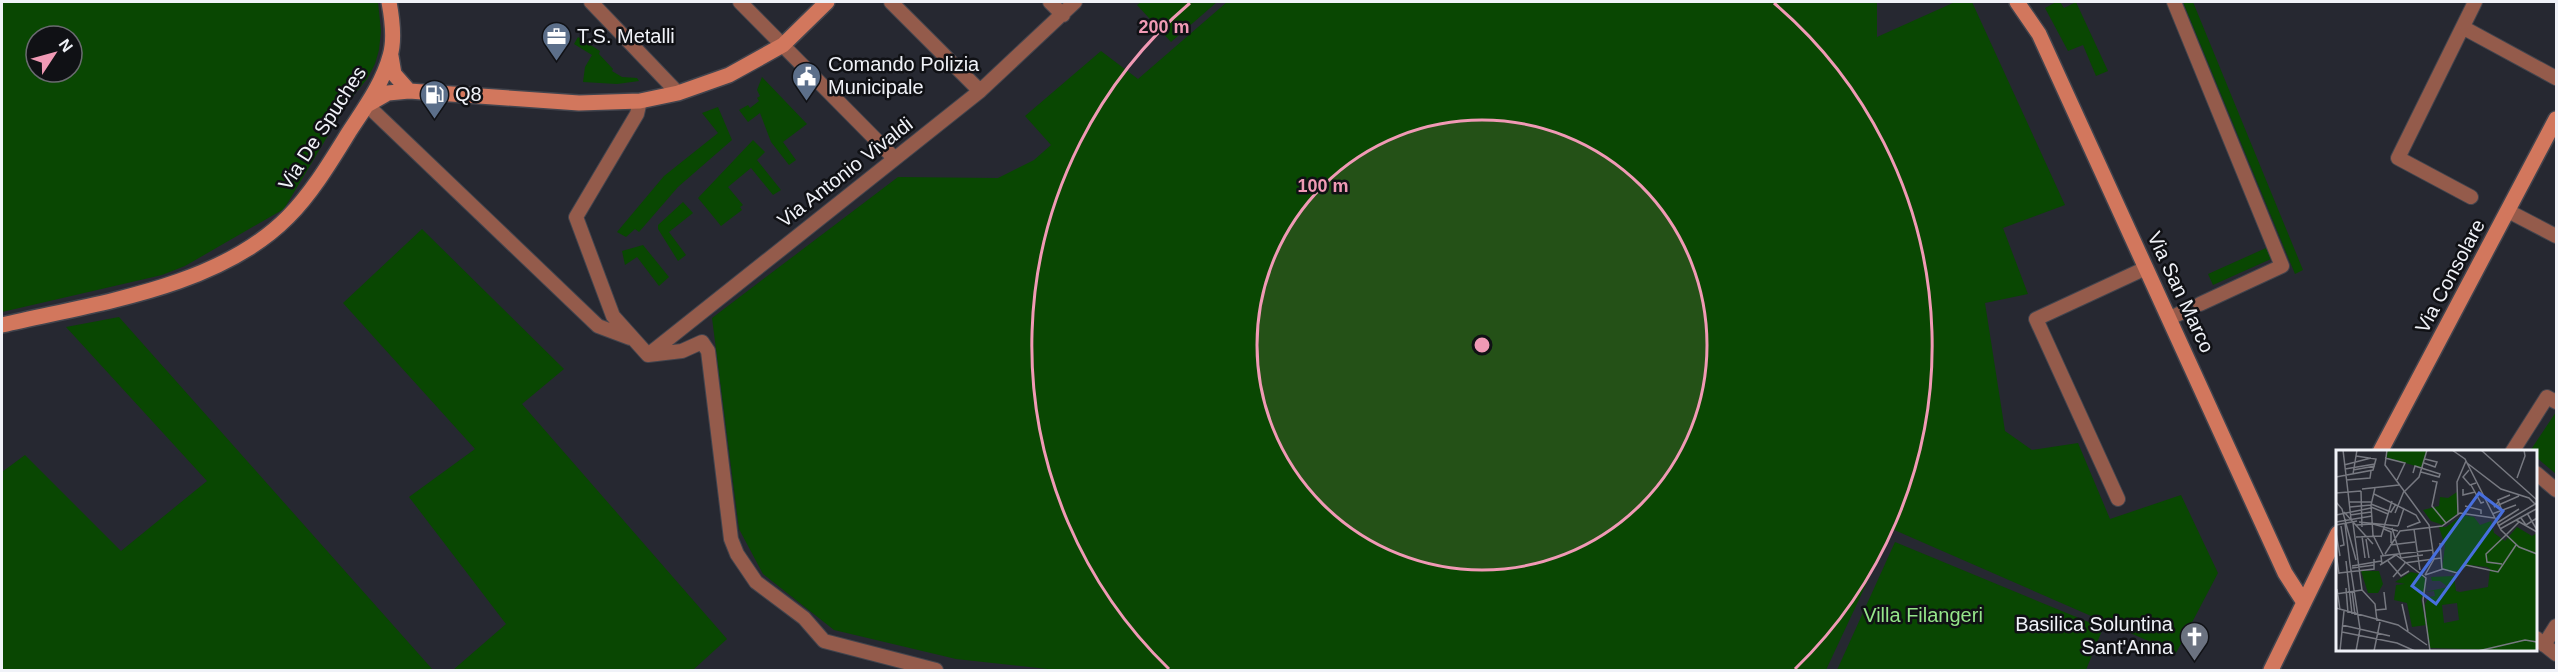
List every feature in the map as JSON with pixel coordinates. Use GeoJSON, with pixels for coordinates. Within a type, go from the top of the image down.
{"type":"FeatureCollection","features":[{"type":"Feature","properties":{"kind":"street","name":"Via De Spuches"},"geometry":{"type":"LineString","coordinates":[[2,325],[145,292],[208,270],[264,238],[289,216],[327,166],[367,105],[390,56],[389,2]]}},
{"type":"Feature","properties":{"kind":"street"},"geometry":{"type":"LineString","coordinates":[[591,2],[678,93]]}},
{"type":"Feature","properties":{"kind":"street"},"geometry":{"type":"LineString","coordinates":[[740,2],[894,158]]}},
{"type":"Feature","properties":{"kind":"street"},"geometry":{"type":"LineString","coordinates":[[630,338],[598,326],[367,105],[388,93],[409,91],[579,103],[640,101],[678,93],[729,75],[783,45],[827,2]]}},
{"type":"Feature","properties":{"kind":"street"},"geometry":{"type":"LineString","coordinates":[[891,2],[980,92]]}},
{"type":"Feature","properties":{"kind":"street"},"geometry":{"type":"LineString","coordinates":[[1050,2],[1063,15]]}},
{"type":"Feature","properties":{"kind":"street","name":"Via Antonio Vivaldi"},"geometry":{"type":"LineString","coordinates":[[648,355],[980,92],[1075,2]]}},
{"type":"Feature","properties":{"kind":"street","name":"Via San Marco"},"geometry":{"type":"LineString","coordinates":[[2017,2],[2039,34],[2285,573],[2303,602]]}},
{"type":"Feature","properties":{"kind":"street"},"geometry":{"type":"LineString","coordinates":[[2174,2],[2282,266],[2200,304]]}},
{"type":"Feature","properties":{"kind":"street"},"geometry":{"type":"LineString","coordinates":[[2471,197],[2398,158],[2475,2]]}},
{"type":"Feature","properties":{"kind":"street"},"geometry":{"type":"LineString","coordinates":[[2464,28],[2556,78]]}},
{"type":"Feature","properties":{"kind":"street"},"geometry":{"type":"LineString","coordinates":[[390,56],[394,74],[409,91]]}},
{"type":"Feature","properties":{"kind":"street"},"geometry":{"type":"LineString","coordinates":[[640,101],[637,114],[576,217],[613,316],[630,338],[648,355],[682,351],[702,342],[708,351],[731,539],[737,554],[756,582],[767,593],[804,618],[824,641],[936,670]]}},
{"type":"Feature","properties":{"kind":"street","name":"Via Consolare"},"geometry":{"type":"LineString","coordinates":[[2381,450],[2556,119]]}},
{"type":"Feature","properties":{"kind":"street"},"geometry":{"type":"LineString","coordinates":[[2508,211],[2556,236]]}},
{"type":"Feature","properties":{"kind":"street"},"geometry":{"type":"LineString","coordinates":[[2118,499],[2036,319],[2146,268]]}},
{"type":"Feature","properties":{"kind":"street"},"geometry":{"type":"LineString","coordinates":[[2170,318],[2185,311]]}},
{"type":"Feature","properties":{"kind":"street"},"geometry":{"type":"LineString","coordinates":[[2513,450],[2547,398],[2556,402]]}},
{"type":"Feature","properties":{"kind":"street"},"geometry":{"type":"LineString","coordinates":[[2537,475],[2556,490]]}},
{"type":"Feature","properties":{"kind":"street"},"geometry":{"type":"LineString","coordinates":[[2271,670],[2336,534]]}},
{"type":"Feature","properties":{"kind":"street"},"geometry":{"type":"LineString","coordinates":[[2556,626],[2540,641],[2556,654]]}},
{"type":"Feature","properties":{"kind":"green space"},"geometry":{"type":"Polygon","coordinates":[[[2,2],[378,2],[381,31],[375,64],[367,79],[348,102],[284,209],[185,266],[162,275],[2,312],[2,2]]]}},
{"type":"Feature","properties":{"kind":"green space"},"geometry":{"type":"Polygon","coordinates":[[[1141,2],[1217,2],[1171,42],[1137,5],[1141,2]]]}},
{"type":"Feature","properties":{"kind":"green space"},"geometry":{"type":"Polygon","coordinates":[[[1227,2],[1877,2],[1877,37],[1955,2],[1972,2],[2065,205],[2003,228],[2028,294],[1985,303],[2005,431],[2032,450],[2078,443],[2110,519],[2181,495],[2218,573],[2176,653],[1892,529],[1826,670],[1057,670],[956,659],[834,630],[763,574],[739,529],[712,318],[898,177],[998,178],[1034,160],[1051,145],[1025,116],[1101,51],[1138,79],[1227,2]]]}},
{"type":"Feature","properties":{"kind":"green space"},"geometry":{"type":"Polygon","coordinates":[[[2060,2],[2064,8],[2076,2],[2108,71],[2096,76],[2083,45],[2068,51],[2045,8],[2060,2]]]}},
{"type":"Feature","properties":{"kind":"green space"},"geometry":{"type":"Polygon","coordinates":[[[2183,2],[2193,2],[2303,270],[2295,274],[2183,2]]]}},
{"type":"Feature","properties":{"kind":"green space"},"geometry":{"type":"Polygon","coordinates":[[[578,37],[600,51],[599,54],[613,69],[612,71],[622,77],[637,78],[639,81],[617,84],[583,82],[585,67],[592,55],[574,44],[578,37]]]}},
{"type":"Feature","properties":{"kind":"green space"},"geometry":{"type":"Polygon","coordinates":[[[762,77],[807,124],[783,142],[796,160],[789,165],[771,142],[760,113],[748,122],[739,110],[748,105],[750,108],[759,101],[757,98],[760,96],[757,90],[762,77]]]}},
{"type":"Feature","properties":{"kind":"green space"},"geometry":{"type":"Polygon","coordinates":[[[718,107],[732,140],[678,187],[639,232],[635,229],[626,237],[617,232],[664,176],[718,133],[702,113],[718,107]]]}},
{"type":"Feature","properties":{"kind":"green space"},"geometry":{"type":"Polygon","coordinates":[[[753,140],[765,152],[757,160],[781,190],[773,195],[751,168],[728,187],[743,205],[740,207],[742,210],[721,226],[698,198],[753,140]]]}},
{"type":"Feature","properties":{"kind":"green space"},"geometry":{"type":"Polygon","coordinates":[[[683,202],[693,213],[669,232],[686,255],[678,261],[658,229],[658,225],[683,202]]]}},
{"type":"Feature","properties":{"kind":"green space"},"geometry":{"type":"Polygon","coordinates":[[[422,229],[564,369],[522,404],[727,639],[693,670],[453,670],[506,624],[409,497],[475,449],[343,303],[422,229]]]}},
{"type":"Feature","properties":{"kind":"green space"},"geometry":{"type":"Polygon","coordinates":[[[643,245],[669,277],[659,286],[637,257],[625,265],[622,251],[643,245]]]}},
{"type":"Feature","properties":{"kind":"green space"},"geometry":{"type":"Polygon","coordinates":[[[2266,248],[2271,259],[2213,285],[2208,274],[2266,248]]]}},
{"type":"Feature","properties":{"kind":"green space"},"geometry":{"type":"Polygon","coordinates":[[[119,317],[433,670],[2,670],[2,472],[25,455],[121,551],[207,481],[66,327],[119,317]]]}},
{"type":"Feature","properties":{"kind":"green space"},"geometry":{"type":"Polygon","coordinates":[[[2556,412],[2556,474],[2537,458],[2537,450],[2531,450],[2556,412]]]}},
{"type":"Feature","properties":{"kind":"green space","name":"Villa Filangeri"},"geometry":{"type":"Polygon","coordinates":[[[1895,542],[2103,628],[2086,670],[1837,670],[1895,542]]]}},
{"type":"Feature","properties":{"kind":"place","name":"T.S. Metalli"},"geometry":{"type":"Point","coordinates":[556,62]}},
{"type":"Feature","properties":{"kind":"place","name":"Comando Polizia Municipale"},"geometry":{"type":"Point","coordinates":[807,102]}},
{"type":"Feature","properties":{"kind":"place","name":"Q8"},"geometry":{"type":"Point","coordinates":[434,120]}},
{"type":"Feature","properties":{"kind":"place","name":"Basilica Soluntina Sant'Anna"},"geometry":{"type":"Point","coordinates":[2194,662]}}]}
